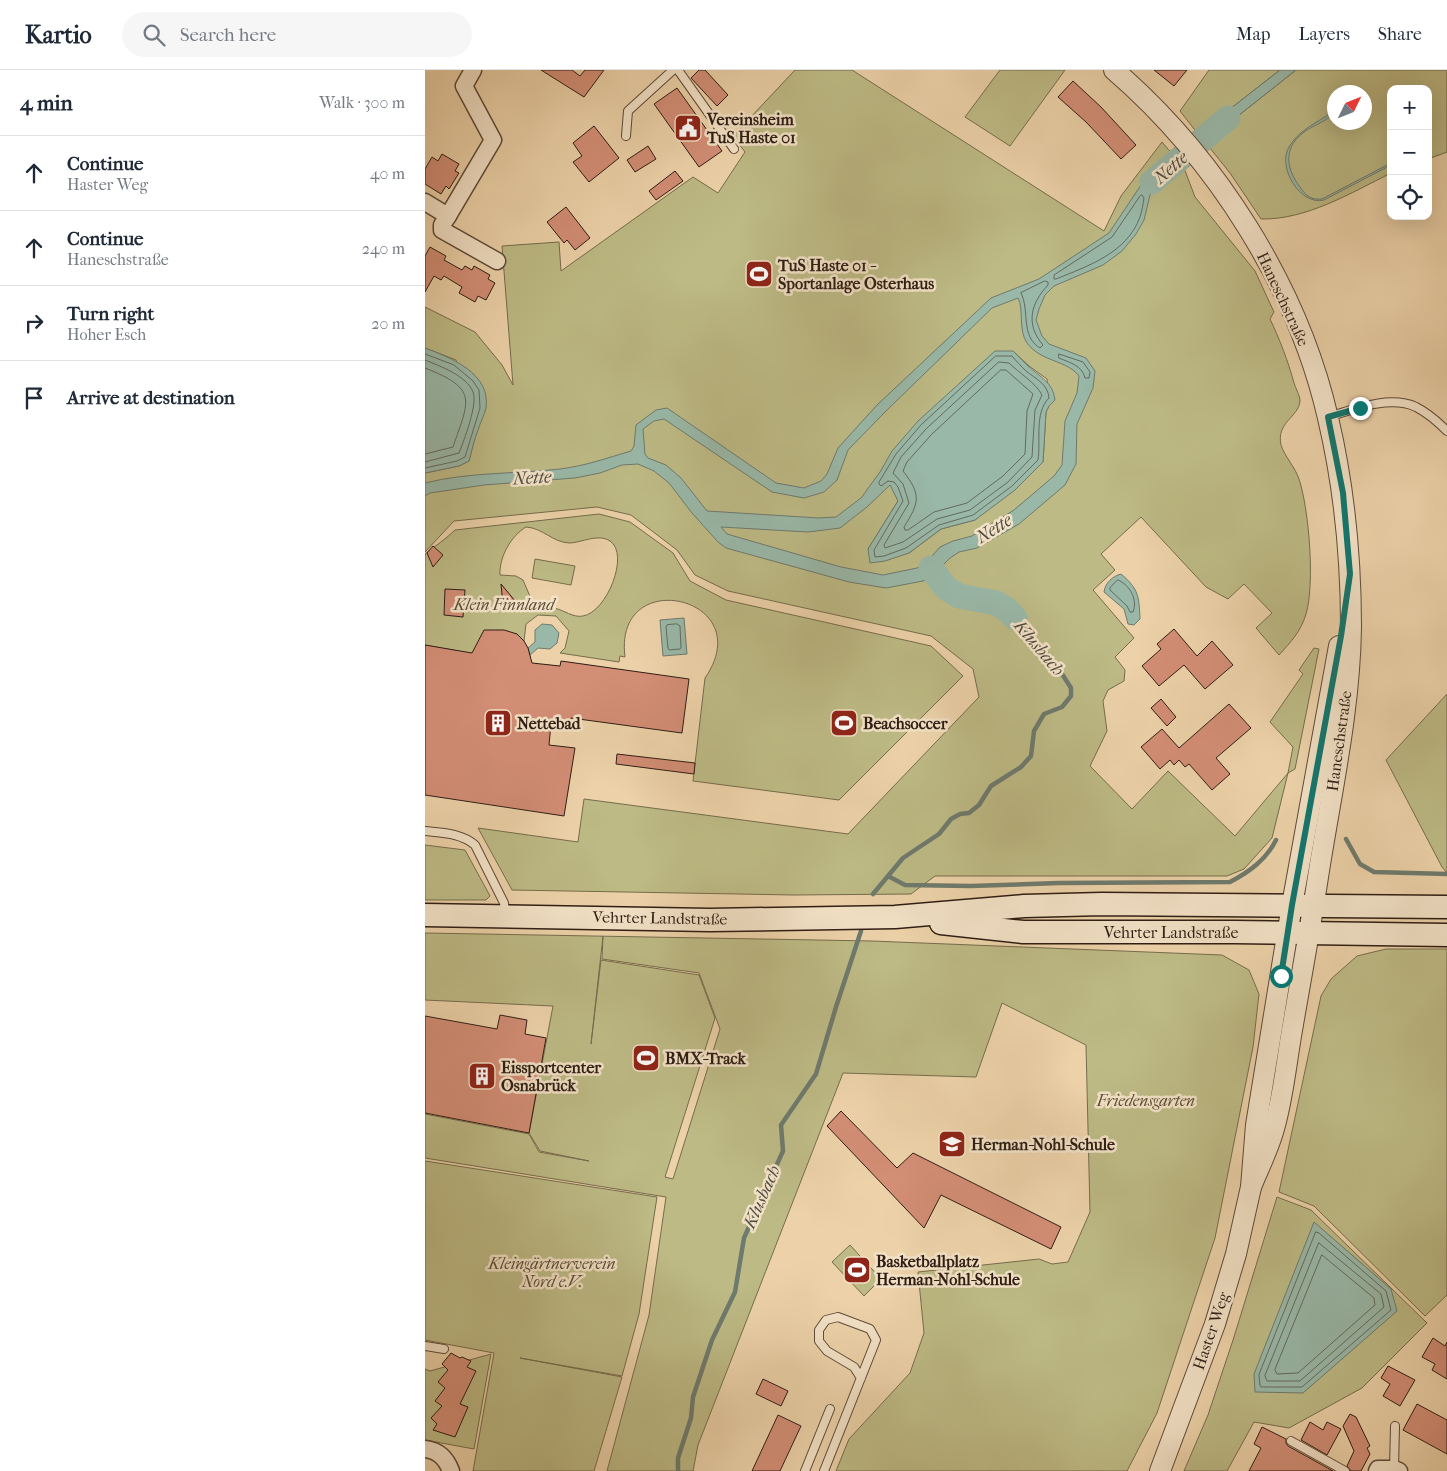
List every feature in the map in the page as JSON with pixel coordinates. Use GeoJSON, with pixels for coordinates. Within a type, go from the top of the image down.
{"type":"FeatureCollection","features":[{"type":"Feature","properties":{"kind":"main road","name":"Vehrter Landstraße"},"geometry":{"type":"LineString","coordinates":[[425,915],[710,920],[895,918],[1024,906],[1303,905],[1447,907]]}},
{"type":"Feature","properties":{"kind":"main road","name":"Vehrter Landstraße"},"geometry":{"type":"LineString","coordinates":[[895,918],[1023,932],[1447,935]]}},
{"type":"Feature","properties":{"kind":"street"},"geometry":{"type":"LineString","coordinates":[[473,70],[464,86],[493,140],[442,226],[442,230],[497,261]]}},
{"type":"Feature","properties":{"kind":"street","name":"Haneschstraße"},"geometry":{"type":"LineString","coordinates":[[1114,70],[1149,103],[1183,140],[1236,209],[1277,280],[1293,313],[1313,366],[1328,417],[1343,493],[1350,574],[1351,628],[1340,751],[1327,821],[1303,905]]}},
{"type":"Feature","properties":{"kind":"street"},"geometry":{"type":"LineString","coordinates":[[425,202],[448,216]]}},
{"type":"Feature","properties":{"kind":"street","name":"Haster Weg"},"geometry":{"type":"LineString","coordinates":[[1160,1471],[1215,1324],[1236,1254],[1251,1187],[1275,1127],[1303,905]]}},
{"type":"Feature","properties":{"kind":"street"},"geometry":{"type":"LineString","coordinates":[[425,1449],[436,1451],[447,1460],[451,1471]]}},
{"type":"Feature","properties":{"kind":"street"},"geometry":{"type":"LineString","coordinates":[[1377,1471],[1378,1469],[1396,1470]]}},
{"type":"Feature","properties":{"kind":"lane"},"geometry":{"type":"LineString","coordinates":[[626,136],[628,111],[673,70]]}},
{"type":"Feature","properties":{"kind":"lane"},"geometry":{"type":"LineString","coordinates":[[677,70],[734,149]]}},
{"type":"Feature","properties":{"kind":"lane"},"geometry":{"type":"LineString","coordinates":[[1328,417],[1360,408],[1398,402],[1416,407],[1431,416],[1447,431]]}},
{"type":"Feature","properties":{"kind":"lane"},"geometry":{"type":"LineString","coordinates":[[425,831],[461,836],[475,845],[504,903],[505,916]]}},
{"type":"Feature","properties":{"kind":"lane"},"geometry":{"type":"LineString","coordinates":[[824,1471],[861,1378],[876,1340],[870,1329],[838,1317],[826,1320],[819,1330],[819,1341],[827,1351],[854,1367],[861,1378]]}},
{"type":"Feature","properties":{"kind":"lane"},"geometry":{"type":"LineString","coordinates":[[425,1346],[444,1349]]}},
{"type":"Feature","properties":{"kind":"lane"},"geometry":{"type":"LineString","coordinates":[[805,1471],[830,1410]]}},
{"type":"Feature","properties":{"kind":"lane"},"geometry":{"type":"LineString","coordinates":[[1395,1426],[1396,1470]]}},
{"type":"Feature","properties":{"kind":"lane"},"geometry":{"type":"LineString","coordinates":[[1291,1441],[1345,1471]]}},
{"type":"Feature","properties":{"kind":"green space"},"geometry":{"type":"Polygon","coordinates":[[[795,70],[852,70],[1104,231],[1121,196],[1162,142],[1184,168],[1195,197],[1255,271],[1274,312],[1270,319],[1299,397],[1299,407],[1285,425],[1280,437],[1281,445],[1295,470],[1303,492],[1310,546],[1309,601],[1301,626],[1279,655],[1256,628],[1272,613],[1244,584],[1228,599],[1206,587],[1141,517],[1101,554],[1115,570],[1093,590],[1134,638],[1115,657],[1125,670],[1124,681],[1108,690],[1103,701],[1107,731],[1090,766],[1132,809],[1168,771],[1235,836],[1288,773],[1272,838],[1244,869],[1227,876],[935,876],[911,894],[794,895],[512,890],[478,828],[578,842],[584,799],[848,834],[979,697],[973,669],[931,636],[728,591],[695,575],[677,550],[631,515],[597,507],[454,521],[425,552],[425,473],[459,466],[469,461],[474,440],[456,360],[425,348],[425,307],[475,332],[502,365],[513,385],[502,246],[559,242],[561,271],[693,177],[718,193],[745,152],[733,136],[795,70]],[[1013,351],[880,472],[893,489],[898,501],[868,549],[909,553],[941,529],[975,520],[1043,462],[1046,412],[1049,406],[1047,379],[1013,351]]]}},
{"type":"Feature","properties":{"kind":"green space"},"geometry":{"type":"Polygon","coordinates":[[[1000,70],[1065,70],[1010,146],[965,117],[1000,70]]]}},
{"type":"Feature","properties":{"kind":"green space"},"geometry":{"type":"Polygon","coordinates":[[[1209,70],[1280,70],[1198,134],[1180,111],[1209,70]]]}},
{"type":"Feature","properties":{"kind":"green space"},"geometry":{"type":"Polygon","coordinates":[[[1296,70],[1447,70],[1447,152],[1432,158],[1432,85],[1387,85],[1387,175],[1344,197],[1311,210],[1295,215],[1261,219],[1230,173],[1205,142],[1296,70]]]}},
{"type":"Feature","properties":{"kind":"green space","name":"Klein Finnland"},"geometry":{"type":"Polygon","coordinates":[[[599,514],[630,522],[673,553],[690,581],[726,600],[931,646],[963,676],[839,800],[693,781],[705,678],[717,650],[714,627],[701,611],[681,602],[660,601],[640,609],[627,628],[625,657],[620,656],[619,662],[560,653],[565,648],[569,631],[556,616],[538,615],[526,624],[524,641],[517,634],[480,655],[425,645],[425,554],[455,530],[599,514]],[[526,527],[511,541],[504,554],[500,575],[516,576],[523,580],[535,608],[552,607],[579,616],[592,612],[607,594],[613,582],[618,558],[616,548],[610,541],[600,538],[574,543],[563,542],[526,527]]]}},
{"type":"Feature","properties":{"kind":"green space"},"geometry":{"type":"Polygon","coordinates":[[[535,559],[575,566],[571,585],[532,578],[535,559]]]}},
{"type":"Feature","properties":{"kind":"green space"},"geometry":{"type":"Polygon","coordinates":[[[1314,648],[1319,649],[1295,769],[1288,773],[1293,747],[1270,722],[1303,674],[1299,670],[1314,648]]]}},
{"type":"Feature","properties":{"kind":"green space"},"geometry":{"type":"Polygon","coordinates":[[[1447,694],[1447,873],[1442,867],[1386,760],[1447,694]]]}},
{"type":"Feature","properties":{"kind":"green space"},"geometry":{"type":"Polygon","coordinates":[[[425,845],[465,850],[490,896],[486,900],[425,900],[425,845]]]}},
{"type":"Feature","properties":{"kind":"green space","name":"Friedensgarten"},"geometry":{"type":"Polygon","coordinates":[[[425,933],[603,936],[872,941],[1222,955],[1249,970],[1259,994],[1253,1047],[1215,1238],[1157,1413],[1127,1471],[836,1471],[849,1439],[910,1373],[924,1333],[918,1272],[1039,1259],[1052,1264],[1068,1262],[1090,1212],[1086,1045],[1002,1003],[976,1077],[843,1073],[698,1445],[693,1471],[607,1471],[649,1315],[666,1197],[425,1158],[425,1114],[529,1134],[539,1152],[589,1161],[540,1151],[529,1133],[553,1006],[425,1000],[425,933]],[[603,936],[591,1044],[601,960],[699,975],[715,1018],[665,1177],[673,1179],[720,1029],[699,973],[602,959],[603,936]]]}},
{"type":"Feature","properties":{"kind":"green space"},"geometry":{"type":"Polygon","coordinates":[[[1386,949],[1447,949],[1447,1295],[1425,1316],[1314,1206],[1279,1192],[1321,996],[1331,979],[1357,956],[1386,949]]]}},
{"type":"Feature","properties":{"kind":"green space","name":"Kleingärtnerverein Nord e.V."},"geometry":{"type":"Polygon","coordinates":[[[425,1161],[657,1197],[639,1314],[622,1376],[520,1358],[622,1377],[594,1471],[473,1471],[494,1353],[425,1340],[425,1161]]]}},
{"type":"Feature","properties":{"kind":"green space"},"geometry":{"type":"Polygon","coordinates":[[[1277,1197],[1311,1210],[1427,1323],[1362,1388],[1289,1428],[1254,1422],[1227,1471],[1184,1471],[1208,1415],[1277,1197]]]}},
{"type":"Feature","properties":{"kind":"green space","name":"Basketballplatz Herman-Nohl-Schule"},"geometry":{"type":"Polygon","coordinates":[[[850,1245],[881,1279],[864,1296],[832,1262],[850,1245]]]}},
{"type":"Feature","properties":{"kind":"green space"},"geometry":{"type":"Polygon","coordinates":[[[491,1354],[474,1449],[425,1440],[425,1369],[430,1371],[491,1354]]]}},
{"type":"Feature","properties":{"kind":"water"},"geometry":{"type":"Polygon","coordinates":[[[1280,70],[1296,70],[1205,142],[1198,134],[1280,70]]]}},
{"type":"Feature","properties":{"kind":"water"},"geometry":{"type":"Polygon","coordinates":[[[1327,116],[1327,119],[1299,136],[1290,149],[1289,164],[1291,171],[1304,193],[1309,197],[1322,199],[1387,165],[1387,167],[1324,200],[1315,200],[1307,197],[1299,191],[1288,174],[1286,155],[1297,136],[1327,116]]]}},
{"type":"Feature","properties":{"kind":"water"},"geometry":{"type":"Polygon","coordinates":[[[1173,155],[1181,165],[1156,187],[1150,195],[1144,220],[1136,234],[1122,251],[1103,265],[1054,286],[1045,295],[1036,320],[1042,336],[1049,344],[1086,358],[1095,371],[1093,388],[1077,424],[1076,464],[1065,485],[1019,524],[977,548],[959,552],[933,575],[923,581],[886,588],[849,582],[726,548],[718,542],[692,513],[669,483],[654,471],[638,464],[622,465],[600,473],[575,478],[484,485],[430,493],[425,496],[425,483],[442,479],[569,468],[631,451],[634,446],[636,425],[656,410],[667,408],[776,483],[804,488],[821,481],[827,474],[838,448],[877,405],[991,298],[1039,279],[1109,233],[1141,185],[1173,155]],[[1018,298],[992,308],[848,450],[837,480],[824,492],[804,498],[772,492],[664,419],[654,421],[643,429],[645,454],[648,458],[666,465],[681,478],[707,511],[819,518],[836,517],[861,498],[880,472],[892,451],[918,421],[995,351],[1013,351],[1049,384],[1054,394],[1055,400],[1046,412],[1043,462],[1015,490],[975,520],[941,529],[909,553],[885,561],[870,563],[868,549],[898,501],[890,485],[867,507],[840,528],[808,532],[721,527],[727,534],[841,567],[883,575],[917,568],[925,564],[940,547],[972,536],[1014,510],[1054,476],[1062,465],[1065,421],[1077,393],[1079,376],[1068,367],[1039,354],[1027,343],[1024,338],[1018,298]]]}},
{"type":"Feature","properties":{"kind":"water"},"geometry":{"type":"Polygon","coordinates":[[[425,348],[457,362],[476,376],[486,396],[486,408],[469,461],[459,466],[425,473],[425,348]]]}},
{"type":"Feature","properties":{"kind":"water"},"geometry":{"type":"Polygon","coordinates":[[[1121,574],[1135,589],[1137,594],[1140,619],[1134,625],[1128,624],[1124,609],[1104,592],[1110,580],[1121,574]]]}},
{"type":"Feature","properties":{"kind":"water"},"geometry":{"type":"Polygon","coordinates":[[[684,618],[687,654],[663,656],[660,620],[684,618]]]}},
{"type":"Feature","properties":{"kind":"water"},"geometry":{"type":"Polygon","coordinates":[[[542,624],[552,625],[559,633],[557,643],[550,649],[538,648],[530,655],[528,648],[535,642],[535,630],[542,624]]]}},
{"type":"Feature","properties":{"kind":"water"},"geometry":{"type":"Polygon","coordinates":[[[1314,1222],[1391,1289],[1397,1311],[1303,1393],[1255,1392],[1254,1374],[1314,1222]]]}},
{"type":"Feature","properties":{"kind":"building"},"geometry":{"type":"Polygon","coordinates":[[[541,70],[572,70],[580,76],[585,70],[604,70],[584,97],[541,70]]]}},
{"type":"Feature","properties":{"kind":"building"},"geometry":{"type":"Polygon","coordinates":[[[699,70],[705,70],[728,95],[717,106],[691,78],[699,70]]]}},
{"type":"Feature","properties":{"kind":"building"},"geometry":{"type":"Polygon","coordinates":[[[1154,70],[1187,70],[1174,86],[1154,70]]]}},
{"type":"Feature","properties":{"kind":"building"},"geometry":{"type":"Polygon","coordinates":[[[1073,81],[1101,107],[1136,145],[1121,159],[1086,122],[1058,97],[1073,81]]]}},
{"type":"Feature","properties":{"kind":"building","name":"Vereinsheim TuS Haste 01"},"geometry":{"type":"Polygon","coordinates":[[[677,88],[722,151],[699,167],[654,104],[677,88]]]}},
{"type":"Feature","properties":{"kind":"building"},"geometry":{"type":"Polygon","coordinates":[[[594,126],[619,158],[589,182],[573,162],[582,156],[573,143],[594,126]]]}},
{"type":"Feature","properties":{"kind":"building"},"geometry":{"type":"Polygon","coordinates":[[[648,146],[656,159],[635,172],[627,160],[648,146]]]}},
{"type":"Feature","properties":{"kind":"building"},"geometry":{"type":"Polygon","coordinates":[[[442,154],[459,164],[455,171],[459,173],[449,189],[446,186],[441,194],[425,184],[425,169],[432,157],[438,161],[442,154]]]}},
{"type":"Feature","properties":{"kind":"building"},"geometry":{"type":"Polygon","coordinates":[[[675,171],[683,181],[656,200],[649,191],[675,171]]]}},
{"type":"Feature","properties":{"kind":"building"},"geometry":{"type":"Polygon","coordinates":[[[566,207],[590,238],[575,250],[567,240],[564,243],[547,222],[566,207]]]}},
{"type":"Feature","properties":{"kind":"building"},"geometry":{"type":"Polygon","coordinates":[[[430,247],[446,256],[444,260],[462,270],[465,266],[472,270],[474,266],[490,275],[488,279],[495,283],[486,300],[478,296],[475,302],[459,293],[462,287],[444,276],[441,280],[434,276],[425,292],[425,256],[430,247]]]}},
{"type":"Feature","properties":{"kind":"building"},"geometry":{"type":"Polygon","coordinates":[[[433,546],[443,555],[433,567],[427,553],[433,546]]]}},
{"type":"Feature","properties":{"kind":"building"},"geometry":{"type":"Polygon","coordinates":[[[501,584],[516,602],[516,611],[507,610],[503,605],[501,584]]]}},
{"type":"Feature","properties":{"kind":"building"},"geometry":{"type":"Polygon","coordinates":[[[445,589],[465,590],[463,617],[444,615],[445,589]]]}},
{"type":"Feature","properties":{"kind":"building"},"geometry":{"type":"Polygon","coordinates":[[[1174,629],[1197,656],[1212,641],[1233,665],[1205,689],[1184,665],[1159,686],[1142,666],[1161,649],[1157,644],[1174,629]]]}},
{"type":"Feature","properties":{"kind":"building","name":"Nettebad"},"geometry":{"type":"Polygon","coordinates":[[[484,630],[504,630],[517,634],[528,648],[532,663],[560,666],[561,661],[689,679],[682,733],[571,718],[570,727],[551,724],[549,745],[575,748],[564,816],[425,795],[425,645],[472,653],[484,630]]]}},
{"type":"Feature","properties":{"kind":"building"},"geometry":{"type":"Polygon","coordinates":[[[1161,699],[1176,717],[1167,726],[1151,708],[1161,699]]]}},
{"type":"Feature","properties":{"kind":"building"},"geometry":{"type":"Polygon","coordinates":[[[1229,704],[1251,728],[1216,758],[1230,774],[1212,790],[1189,764],[1185,767],[1179,760],[1174,765],[1170,760],[1160,769],[1141,747],[1162,729],[1179,748],[1229,704]]]}},
{"type":"Feature","properties":{"kind":"building"},"geometry":{"type":"Polygon","coordinates":[[[617,754],[695,763],[694,774],[616,764],[617,754]]]}},
{"type":"Feature","properties":{"kind":"building","name":"Eissportcenter Osnabrück"},"geometry":{"type":"Polygon","coordinates":[[[500,1015],[527,1020],[525,1034],[546,1038],[529,1133],[425,1113],[425,1016],[497,1029],[500,1015]]]}},
{"type":"Feature","properties":{"kind":"building","name":"Herman-Nohl-Schule"},"geometry":{"type":"Polygon","coordinates":[[[841,1111],[897,1168],[913,1153],[1061,1227],[1051,1249],[941,1195],[924,1228],[827,1126],[841,1111]]]}},
{"type":"Feature","properties":{"kind":"building"},"geometry":{"type":"Polygon","coordinates":[[[1433,1338],[1445,1346],[1447,1342],[1447,1379],[1432,1370],[1435,1364],[1422,1357],[1433,1338]]]}},
{"type":"Feature","properties":{"kind":"building"},"geometry":{"type":"Polygon","coordinates":[[[451,1353],[471,1361],[467,1367],[476,1371],[460,1404],[468,1407],[455,1437],[433,1430],[437,1424],[431,1418],[442,1406],[435,1401],[445,1388],[438,1382],[448,1370],[442,1364],[451,1353]]]}},
{"type":"Feature","properties":{"kind":"building"},"geometry":{"type":"Polygon","coordinates":[[[1388,1366],[1415,1380],[1400,1406],[1383,1396],[1390,1384],[1381,1378],[1388,1366]]]}},
{"type":"Feature","properties":{"kind":"building"},"geometry":{"type":"Polygon","coordinates":[[[763,1379],[788,1391],[781,1406],[756,1394],[763,1379]]]}},
{"type":"Feature","properties":{"kind":"building"},"geometry":{"type":"Polygon","coordinates":[[[1417,1404],[1447,1420],[1447,1454],[1403,1430],[1417,1404]]]}},
{"type":"Feature","properties":{"kind":"building"},"geometry":{"type":"Polygon","coordinates":[[[1350,1414],[1356,1417],[1370,1446],[1367,1448],[1370,1454],[1361,1471],[1351,1471],[1347,1466],[1354,1451],[1343,1426],[1350,1414]]]}},
{"type":"Feature","properties":{"kind":"building"},"geometry":{"type":"Polygon","coordinates":[[[778,1415],[801,1426],[780,1471],[752,1471],[778,1415]]]}},
{"type":"Feature","properties":{"kind":"building"},"geometry":{"type":"Polygon","coordinates":[[[1310,1422],[1323,1430],[1327,1422],[1341,1429],[1327,1455],[1301,1440],[1310,1422]]]}},
{"type":"Feature","properties":{"kind":"building"},"geometry":{"type":"Polygon","coordinates":[[[1262,1427],[1286,1439],[1288,1446],[1333,1471],[1249,1471],[1261,1448],[1254,1444],[1262,1427]]]}},
{"type":"Feature","properties":{"kind":"waterway","name":"Nette"},"geometry":{"type":"LineString","coordinates":[[1152,182],[1228,118]]}},
{"type":"Feature","properties":{"kind":"waterway","name":"Klusbach"},"geometry":{"type":"LineString","coordinates":[[931,568],[946,588],[959,596],[996,603],[1015,618]]}},
{"type":"Feature","properties":{"kind":"waterway","name":"Klusbach"},"geometry":{"type":"LineString","coordinates":[[873,894],[903,858],[939,834],[951,819],[960,814],[969,813],[979,805],[991,786],[1021,767],[1031,756],[1034,731],[1044,714],[1062,707],[1071,696],[1071,688],[1057,666],[1015,618]]}},
{"type":"Feature","properties":{"kind":"waterway"},"geometry":{"type":"LineString","coordinates":[[1346,839],[1360,864],[1374,872],[1447,874]]}},
{"type":"Feature","properties":{"kind":"waterway"},"geometry":{"type":"LineString","coordinates":[[888,876],[905,885],[971,886],[1059,883],[1230,882],[1256,865],[1267,854],[1276,840]]}},
{"type":"Feature","properties":{"kind":"waterway","name":"Klusbach"},"geometry":{"type":"LineString","coordinates":[[678,1471],[678,1458],[691,1418],[693,1397],[712,1340],[735,1292],[744,1238],[783,1151],[781,1125],[816,1074],[861,931]]}},
{"type":"Feature","properties":{"kind":"place","name":"Vereinsheim TuS Haste 01"},"geometry":{"type":"Point","coordinates":[688,128]}},
{"type":"Feature","properties":{"kind":"place","name":"TuS Haste 01 - Sportanlage Osterhaus"},"geometry":{"type":"Point","coordinates":[759,274]}},
{"type":"Feature","properties":{"kind":"place","name":"Nettebad"},"geometry":{"type":"Point","coordinates":[498,723]}},
{"type":"Feature","properties":{"kind":"place","name":"Beachsoccer"},"geometry":{"type":"Point","coordinates":[844,723]}},
{"type":"Feature","properties":{"kind":"place","name":"BMX-Track"},"geometry":{"type":"Point","coordinates":[646,1058]}},
{"type":"Feature","properties":{"kind":"place","name":"Eissportcenter Osnabrück"},"geometry":{"type":"Point","coordinates":[482,1076]}},
{"type":"Feature","properties":{"kind":"place","name":"Herman-Nohl-Schule"},"geometry":{"type":"Point","coordinates":[952,1144]}},
{"type":"Feature","properties":{"kind":"place","name":"Basketballplatz Herman-Nohl-Schule"},"geometry":{"type":"Point","coordinates":[857,1270]}},
{"type":"Feature","properties":{"kind":"route"},"geometry":{"type":"LineString","coordinates":[[1281,976],[1292,905],[1341,636],[1350,574],[1343,493],[1328,417],[1360,408]]}}]}
